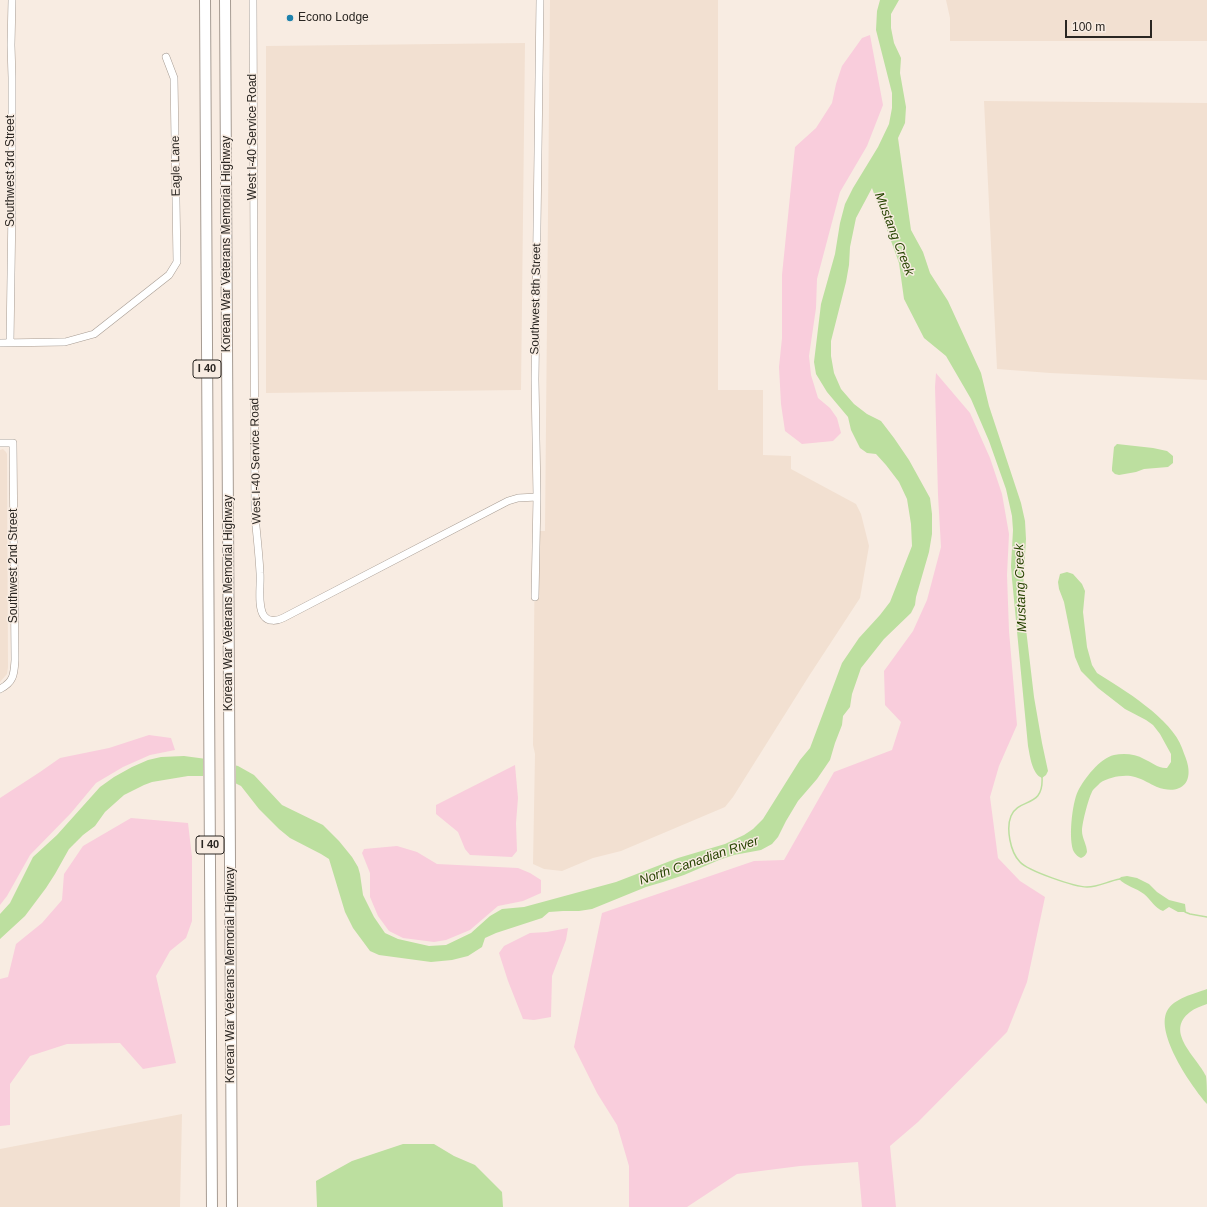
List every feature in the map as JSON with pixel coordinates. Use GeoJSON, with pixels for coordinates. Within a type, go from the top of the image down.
{"type":"FeatureCollection","features":[{"type":"Feature","properties":{"kind":"highway","name":"Korean War Veterans Memorial Highway"},"geometry":{"type":"LineString","coordinates":[[205,0],[212,1207]]}},
{"type":"Feature","properties":{"kind":"highway","name":"Korean War Veterans Memorial Highway"},"geometry":{"type":"LineString","coordinates":[[225,3],[232,1207]]}},
{"type":"Feature","properties":{"kind":"street","name":"Southwest 3rd Street"},"geometry":{"type":"LineString","coordinates":[[10,343],[12,206],[12,78],[10,45],[12,0]]}},
{"type":"Feature","properties":{"kind":"street","name":"West I-40 Service Road"},"geometry":{"type":"LineString","coordinates":[[253,0],[255,517],[260,574],[261,608],[263,615],[266,619],[270,620],[279,620],[284,618],[503,504],[518,498],[537,497]]}},
{"type":"Feature","properties":{"kind":"street","name":"Southwest 8th Street"},"geometry":{"type":"LineString","coordinates":[[535,598],[537,497],[535,379],[540,0]]}},
{"type":"Feature","properties":{"kind":"street","name":"Eagle Lane"},"geometry":{"type":"LineString","coordinates":[[10,343],[65,342],[94,334],[168,275],[176,262],[175,84],[166,57]]}},
{"type":"Feature","properties":{"kind":"street"},"geometry":{"type":"LineString","coordinates":[[0,343],[10,343]]}},
{"type":"Feature","properties":{"kind":"street","name":"Southwest 2nd Street"},"geometry":{"type":"LineString","coordinates":[[0,443],[13,443],[15,660],[11,681],[3,688]]}},
{"type":"Feature","properties":{"kind":"shaded area"},"geometry":{"type":"Polygon","coordinates":[[[550,0],[718,0],[718,390],[763,390],[763,455],[791,456],[791,469],[856,504],[861,514],[869,546],[860,598],[733,797],[725,807],[621,851],[593,858],[562,871],[544,869],[533,864],[535,754],[533,745],[535,531],[545,531],[550,0]]]}},
{"type":"Feature","properties":{"kind":"shaded area"},"geometry":{"type":"Polygon","coordinates":[[[946,0],[1207,0],[1207,41],[950,41],[950,18],[946,0]]]}},
{"type":"Feature","properties":{"kind":"shaded area"},"geometry":{"type":"Polygon","coordinates":[[[870,35],[883,105],[867,146],[840,192],[817,279],[816,308],[809,356],[811,375],[818,398],[830,408],[837,418],[841,433],[833,441],[802,444],[785,431],[781,404],[779,367],[782,338],[782,275],[795,147],[816,128],[832,103],[842,66],[862,38],[870,35]]]}},
{"type":"Feature","properties":{"kind":"shaded area"},"geometry":{"type":"Polygon","coordinates":[[[525,43],[521,390],[266,393],[266,46],[525,43]]]}},
{"type":"Feature","properties":{"kind":"shaded area"},"geometry":{"type":"Polygon","coordinates":[[[984,101],[1207,103],[1207,380],[1050,373],[997,369],[984,101]]]}},
{"type":"Feature","properties":{"kind":"shaded area"},"geometry":{"type":"Polygon","coordinates":[[[936,373],[970,413],[990,458],[1002,494],[1009,534],[1007,575],[1009,631],[1017,725],[999,766],[990,797],[998,858],[1020,881],[1045,897],[1027,982],[1007,1032],[918,1122],[890,1146],[896,1207],[862,1207],[858,1162],[800,1166],[737,1174],[687,1207],[629,1207],[629,1166],[617,1125],[597,1093],[574,1047],[602,913],[754,861],[784,860],[834,772],[892,750],[901,722],[885,705],[884,671],[913,631],[927,600],[941,547],[938,495],[935,387],[936,373]]]}},
{"type":"Feature","properties":{"kind":"shaded area"},"geometry":{"type":"Polygon","coordinates":[[[3,449],[7,454],[8,667],[7,674],[0,682],[0,450],[3,449]]]}},
{"type":"Feature","properties":{"kind":"shaded area"},"geometry":{"type":"Polygon","coordinates":[[[149,735],[171,738],[175,750],[150,755],[123,767],[96,783],[71,813],[30,855],[7,896],[0,905],[0,798],[60,758],[109,748],[149,735]]]}},
{"type":"Feature","properties":{"kind":"shaded area"},"geometry":{"type":"Polygon","coordinates":[[[515,765],[518,798],[516,823],[517,851],[512,857],[470,855],[465,849],[458,832],[436,814],[436,805],[515,765]]]}},
{"type":"Feature","properties":{"kind":"shaded area"},"geometry":{"type":"Polygon","coordinates":[[[131,818],[188,823],[192,857],[192,921],[186,938],[170,951],[156,976],[176,1063],[143,1069],[120,1043],[67,1044],[30,1056],[10,1084],[10,1125],[0,1126],[0,979],[8,977],[16,944],[42,923],[62,900],[64,874],[83,846],[131,818]]]}},
{"type":"Feature","properties":{"kind":"shaded area"},"geometry":{"type":"Polygon","coordinates":[[[397,846],[417,852],[437,864],[518,868],[541,880],[541,893],[523,901],[498,906],[470,930],[446,940],[434,942],[403,938],[389,931],[378,916],[370,897],[370,873],[362,853],[364,849],[397,846]]]}},
{"type":"Feature","properties":{"kind":"shaded area"},"geometry":{"type":"Polygon","coordinates":[[[568,928],[566,940],[552,976],[551,1017],[534,1020],[523,1019],[499,953],[504,946],[530,933],[547,932],[568,928]]]}},
{"type":"Feature","properties":{"kind":"shaded area"},"geometry":{"type":"Polygon","coordinates":[[[182,1114],[180,1207],[0,1207],[0,1149],[182,1114]]]}},
{"type":"Feature","properties":{"kind":"water","name":"North Canadian River"},"geometry":{"type":"Polygon","coordinates":[[[880,0],[899,0],[891,14],[891,28],[894,43],[901,58],[900,73],[906,107],[905,123],[898,138],[911,230],[923,252],[930,273],[948,301],[981,373],[989,406],[1021,503],[1025,521],[1026,539],[1023,589],[1024,612],[1034,697],[1048,771],[1046,775],[1042,778],[1036,773],[1032,764],[1028,746],[1011,566],[1013,530],[1012,516],[1006,489],[989,441],[971,399],[946,356],[924,338],[904,299],[899,263],[872,188],[856,218],[850,247],[846,282],[831,341],[831,356],[834,373],[841,389],[854,404],[867,414],[881,421],[909,460],[930,498],[932,534],[929,552],[915,605],[911,613],[884,639],[861,668],[852,694],[850,707],[843,716],[842,725],[830,760],[817,779],[798,801],[778,837],[772,844],[761,850],[734,855],[719,860],[684,875],[646,887],[592,909],[549,912],[542,918],[485,938],[482,947],[468,956],[452,960],[431,962],[379,955],[370,951],[353,928],[345,912],[329,859],[290,838],[279,829],[259,809],[241,786],[215,776],[188,776],[152,782],[124,795],[105,812],[95,826],[83,835],[69,849],[46,888],[25,916],[0,939],[0,914],[10,903],[33,857],[57,835],[100,787],[132,767],[148,760],[161,757],[184,756],[214,760],[238,766],[254,775],[282,805],[323,825],[339,841],[358,867],[363,895],[374,917],[385,933],[398,939],[429,946],[446,945],[471,933],[490,916],[502,909],[524,907],[616,882],[678,858],[725,844],[744,835],[753,829],[763,819],[800,760],[810,748],[842,663],[859,638],[890,602],[912,546],[911,524],[907,499],[899,482],[876,454],[867,453],[860,448],[851,430],[848,417],[827,392],[816,374],[814,362],[821,304],[835,254],[845,204],[878,147],[889,124],[892,108],[892,93],[876,30],[877,11],[880,0]]]}},
{"type":"Feature","properties":{"kind":"water"},"geometry":{"type":"Polygon","coordinates":[[[1117,444],[1167,451],[1173,456],[1173,463],[1168,467],[1144,469],[1119,475],[1115,474],[1112,471],[1112,468],[1114,447],[1117,444]]]}},
{"type":"Feature","properties":{"kind":"water"},"geometry":{"type":"Polygon","coordinates":[[[1067,572],[1073,574],[1082,584],[1085,591],[1083,612],[1087,647],[1092,665],[1097,673],[1133,696],[1168,726],[1177,737],[1182,748],[1188,764],[1189,774],[1185,784],[1176,789],[1170,790],[1157,787],[1131,776],[1108,779],[1100,783],[1093,790],[1086,810],[1082,831],[1087,852],[1085,856],[1081,858],[1074,852],[1071,840],[1074,804],[1078,791],[1093,770],[1103,760],[1114,755],[1122,754],[1130,754],[1141,757],[1158,766],[1167,768],[1171,762],[1171,754],[1160,734],[1153,725],[1125,709],[1098,688],[1081,671],[1075,657],[1064,602],[1058,582],[1060,574],[1067,572]]]}},
{"type":"Feature","properties":{"kind":"water"},"geometry":{"type":"Polygon","coordinates":[[[1127,876],[1137,878],[1149,884],[1157,892],[1169,900],[1185,904],[1186,912],[1178,912],[1169,907],[1163,911],[1160,910],[1144,894],[1119,879],[1127,876]]]}},
{"type":"Feature","properties":{"kind":"water"},"geometry":{"type":"Polygon","coordinates":[[[1207,989],[1207,1004],[1190,1012],[1183,1020],[1180,1028],[1181,1036],[1185,1044],[1206,1076],[1207,1104],[1193,1086],[1177,1060],[1170,1046],[1166,1033],[1165,1021],[1167,1011],[1174,1003],[1185,997],[1207,989]]]}},
{"type":"Feature","properties":{"kind":"water"},"geometry":{"type":"Polygon","coordinates":[[[403,1144],[434,1144],[454,1156],[475,1165],[502,1192],[503,1207],[317,1207],[316,1181],[352,1161],[403,1144]]]}},
{"type":"Feature","properties":{"kind":"pier"},"geometry":{"type":"Polygon","coordinates":[[[203,757],[215,758],[236,764],[236,786],[223,779],[203,778],[203,757]]]}},
{"type":"Feature","properties":{"kind":"waterway","name":"Mustang Creek"},"geometry":{"type":"LineString","coordinates":[[1042,777],[1042,787],[1039,794],[1035,798],[1020,806],[1011,816],[1009,827],[1011,846],[1020,862],[1032,870],[1052,878],[1081,886],[1096,886],[1120,879]]}},
{"type":"Feature","properties":{"kind":"waterway","name":"Mustang Creek"},"geometry":{"type":"LineString","coordinates":[[1185,912],[1207,917]]}},
{"type":"Feature","properties":{"kind":"place","name":"Econo Lodge"},"geometry":{"type":"Point","coordinates":[290,18]}}]}
